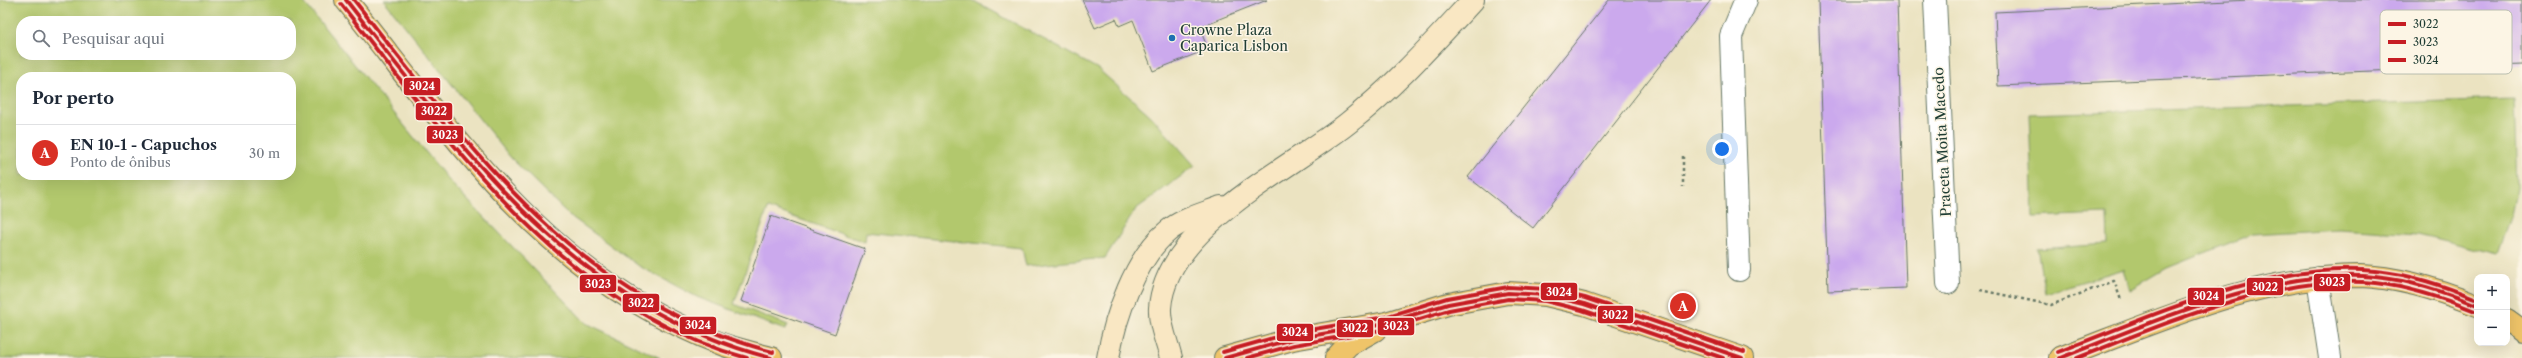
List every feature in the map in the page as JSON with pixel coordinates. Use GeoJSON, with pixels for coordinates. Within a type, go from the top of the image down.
{"type":"FeatureCollection","features":[{"type":"Feature","properties":{"kind":"main road"},"geometry":{"type":"LineString","coordinates":[[346,0],[482,171],[531,221],[579,264],[630,297],[695,333],[726,346],[771,358]]}},
{"type":"Feature","properties":{"kind":"main road"},"geometry":{"type":"LineString","coordinates":[[2060,358],[2212,302],[2272,286],[2318,278],[2360,276],[2395,280],[2429,288],[2474,304]]}},
{"type":"Feature","properties":{"kind":"main road"},"geometry":{"type":"LineString","coordinates":[[1225,358],[1293,339],[1386,323],[1477,297],[1508,293],[1546,294],[1584,304],[1742,358]]}},
{"type":"Feature","properties":{"kind":"main road"},"geometry":{"type":"LineString","coordinates":[[2510,322],[2522,331]]}},
{"type":"Feature","properties":{"kind":"main road"},"geometry":{"type":"LineString","coordinates":[[1336,358],[1348,346],[1386,323]]}},
{"type":"Feature","properties":{"kind":"street"},"geometry":{"type":"LineString","coordinates":[[1171,358],[1160,309],[1169,276],[1189,244],[1203,229],[1235,202],[1317,146],[1369,106],[1421,57],[1473,0]]}},
{"type":"Feature","properties":{"kind":"street"},"geometry":{"type":"LineString","coordinates":[[1739,270],[1731,36],[1746,0]]}},
{"type":"Feature","properties":{"kind":"street","name":"Praceta Moita Macedo"},"geometry":{"type":"LineString","coordinates":[[1935,0],[1948,283]]}},
{"type":"Feature","properties":{"kind":"street"},"geometry":{"type":"LineString","coordinates":[[1108,358],[1110,342],[1130,286],[1142,262],[1154,244],[1169,230],[1186,220],[1235,202]]}},
{"type":"Feature","properties":{"kind":"street"},"geometry":{"type":"LineString","coordinates":[[2318,278],[2330,358]]}},
{"type":"Feature","properties":{"kind":"path"},"geometry":{"type":"LineString","coordinates":[[1683,156],[1683,187]]}},
{"type":"Feature","properties":{"kind":"path"},"geometry":{"type":"LineString","coordinates":[[1948,283],[2051,305],[2114,281],[2120,296]]}},
{"type":"Feature","properties":{"kind":"green space"},"geometry":{"type":"Polygon","coordinates":[[[0,0],[302,0],[451,183],[586,323],[660,358],[0,358],[0,0]]]}},
{"type":"Feature","properties":{"kind":"green space"},"geometry":{"type":"Polygon","coordinates":[[[384,0],[972,0],[1098,69],[1151,116],[1195,166],[1136,209],[1105,258],[1026,266],[1022,248],[866,232],[865,242],[768,208],[734,304],[788,325],[785,330],[697,297],[639,266],[569,215],[511,158],[384,0]]]}},
{"type":"Feature","properties":{"kind":"green space"},"geometry":{"type":"Polygon","coordinates":[[[2514,99],[2517,187],[2511,215],[2497,254],[2418,234],[2339,229],[2252,234],[2167,268],[2130,290],[2124,269],[2045,293],[2037,249],[2108,244],[2107,214],[2033,217],[2029,114],[2514,99]]]}},
{"type":"Feature","properties":{"kind":"building","name":"Crowne Plaza Caparica Lisbon"},"geometry":{"type":"Polygon","coordinates":[[[1082,0],[1267,0],[1199,27],[1208,49],[1153,71],[1133,20],[1119,26],[1116,19],[1095,28],[1082,0]]]}},
{"type":"Feature","properties":{"kind":"building"},"geometry":{"type":"Polygon","coordinates":[[[1609,0],[1711,0],[1533,228],[1468,177],[1609,0]]]}},
{"type":"Feature","properties":{"kind":"building"},"geometry":{"type":"Polygon","coordinates":[[[1818,0],[1897,0],[1906,288],[1828,291],[1818,0]]]}},
{"type":"Feature","properties":{"kind":"building"},"geometry":{"type":"Polygon","coordinates":[[[2250,0],[2522,0],[2522,65],[2512,65],[2512,10],[2380,10],[2380,71],[1998,86],[1995,12],[2250,0]]]}},
{"type":"Feature","properties":{"kind":"building"},"geometry":{"type":"Polygon","coordinates":[[[771,216],[865,249],[835,334],[741,301],[771,216]]]}},
{"type":"Feature","properties":{"kind":"transit line","name":"3022"},"geometry":{"type":"LineString","coordinates":[[346,0],[435,113],[481,167],[529,217],[581,262],[638,302],[701,334],[771,358]]}},
{"type":"Feature","properties":{"kind":"transit line","name":"3024"},"geometry":{"type":"LineString","coordinates":[[354,0],[442,111],[487,164],[534,213],[585,258],[641,297],[704,328],[773,352]]}},
{"type":"Feature","properties":{"kind":"transit line","name":"3023"},"geometry":{"type":"LineString","coordinates":[[341,4],[425,111],[470,164],[517,215],[568,261],[623,302],[682,335],[747,358]]}},
{"type":"Feature","properties":{"kind":"transit line","name":"3024"},"geometry":{"type":"LineString","coordinates":[[2058,352],[2173,307],[2254,282],[2294,274],[2335,270],[2375,271],[2427,281],[2474,298]]}},
{"type":"Feature","properties":{"kind":"transit line","name":"3022"},"geometry":{"type":"LineString","coordinates":[[2060,358],[2214,300],[2296,280],[2336,276],[2375,277],[2427,287],[2474,304]]}},
{"type":"Feature","properties":{"kind":"transit line","name":"3023"},"geometry":{"type":"LineString","coordinates":[[2077,358],[2223,304],[2262,293],[2300,286],[2338,282],[2375,283],[2401,287],[2474,311]]}},
{"type":"Feature","properties":{"kind":"transit line","name":"3024"},"geometry":{"type":"LineString","coordinates":[[1223,352],[1291,333],[1385,317],[1447,298],[1508,287],[1547,289],[1585,298],[1744,352]]}},
{"type":"Feature","properties":{"kind":"transit line","name":"3022"},"geometry":{"type":"LineString","coordinates":[[1225,358],[1293,339],[1386,323],[1448,304],[1508,293],[1546,295],[1584,304],[1742,358]]}},
{"type":"Feature","properties":{"kind":"transit line","name":"3023"},"geometry":{"type":"LineString","coordinates":[[1247,358],[1294,345],[1387,329],[1449,310],[1508,299],[1545,301],[1582,310],[1723,358]]}},
{"type":"Feature","properties":{"kind":"place","name":"Crowne Plaza Caparica Lisbon"},"geometry":{"type":"Point","coordinates":[1172,38]}},
{"type":"Feature","properties":{"kind":"place","name":"EN 10-1 - Capuchos"},"geometry":{"type":"Point","coordinates":[1683,306]}}]}
